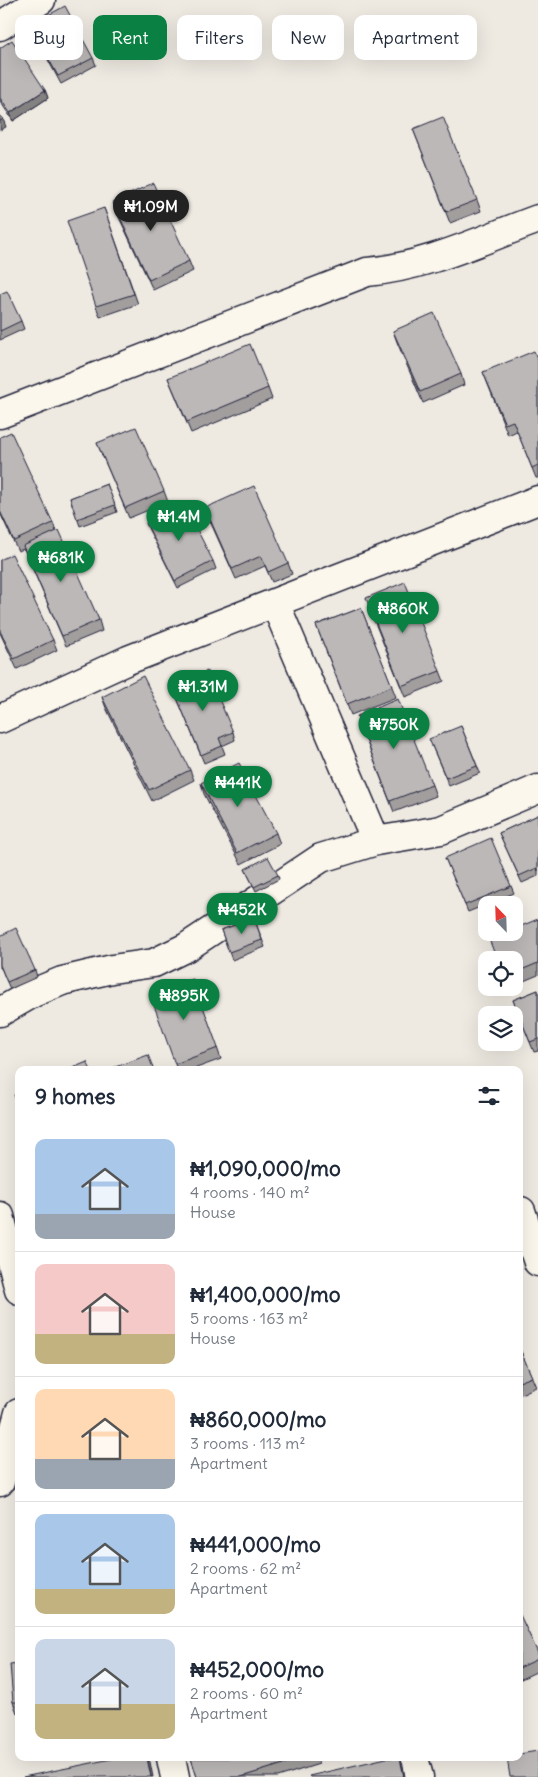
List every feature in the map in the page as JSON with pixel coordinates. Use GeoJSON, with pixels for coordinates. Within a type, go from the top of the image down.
{"type":"FeatureCollection","features":[{"type":"Feature","properties":{"kind":"street"},"geometry":{"type":"LineString","coordinates":[[0,26],[41,0]]}},
{"type":"Feature","properties":{"kind":"street"},"geometry":{"type":"LineString","coordinates":[[0,414],[367,272],[393,270],[427,260],[538,219]]}},
{"type":"Feature","properties":{"kind":"street"},"geometry":{"type":"LineString","coordinates":[[0,719],[128,660],[538,500]]}},
{"type":"Feature","properties":{"kind":"street"},"geometry":{"type":"LineString","coordinates":[[275,603],[376,841]]}},
{"type":"Feature","properties":{"kind":"street"},"geometry":{"type":"LineString","coordinates":[[0,1012],[33,993],[62,981],[112,969],[154,963],[187,947],[321,858],[376,841],[442,830],[538,789]]}},
{"type":"Feature","properties":{"kind":"street"},"geometry":{"type":"LineString","coordinates":[[526,1209],[538,1262]]}},
{"type":"Feature","properties":{"kind":"street"},"geometry":{"type":"LineString","coordinates":[[0,1216],[15,1274]]}},
{"type":"Feature","properties":{"kind":"street"},"geometry":{"type":"LineString","coordinates":[[0,1482],[15,1428]]}},
{"type":"Feature","properties":{"kind":"street"},"geometry":{"type":"LineString","coordinates":[[172,1761],[175,1777]]}},
{"type":"Feature","properties":{"kind":"street"},"geometry":{"type":"LineString","coordinates":[[415,1761],[419,1777]]}},
{"type":"Feature","properties":{"kind":"building"},"geometry":{"type":"Polygon","coordinates":[[[65,6],[70,15],[48,15],[65,6]]]}},
{"type":"Feature","properties":{"kind":"building"},"geometry":{"type":"Polygon","coordinates":[[[83,39],[93,58],[58,76],[49,60],[83,60],[83,39]]]}},
{"type":"Feature","properties":{"kind":"building"},"geometry":{"type":"Polygon","coordinates":[[[12,40],[15,45],[15,60],[25,60],[45,90],[10,113],[0,98],[0,48],[12,40]]]}},
{"type":"Feature","properties":{"kind":"building"},"geometry":{"type":"Polygon","coordinates":[[[443,117],[477,200],[446,212],[413,129],[443,117]]]}},
{"type":"Feature","properties":{"kind":"building"},"geometry":{"type":"Polygon","coordinates":[[[153,183],[189,261],[149,280],[113,202],[153,183]]]}},
{"type":"Feature","properties":{"kind":"building"},"geometry":{"type":"Polygon","coordinates":[[[104,208],[134,294],[96,306],[67,221],[104,208]]]}},
{"type":"Feature","properties":{"kind":"building"},"geometry":{"type":"Polygon","coordinates":[[[7,291],[21,321],[0,331],[0,294],[7,291]]]}},
{"type":"Feature","properties":{"kind":"building"},"geometry":{"type":"Polygon","coordinates":[[[434,313],[461,374],[420,392],[393,331],[434,313]]]}},
{"type":"Feature","properties":{"kind":"building"},"geometry":{"type":"Polygon","coordinates":[[[250,344],[268,388],[187,422],[168,378],[250,344]]]}},
{"type":"Feature","properties":{"kind":"building"},"geometry":{"type":"Polygon","coordinates":[[[534,351],[538,361],[538,465],[532,468],[513,421],[505,424],[483,372],[534,351]]]}},
{"type":"Feature","properties":{"kind":"building"},"geometry":{"type":"Polygon","coordinates":[[[136,427],[164,491],[125,508],[97,443],[136,427]]]}},
{"type":"Feature","properties":{"kind":"building"},"geometry":{"type":"Polygon","coordinates":[[[11,432],[53,523],[14,541],[0,511],[0,437],[11,432]]]}},
{"type":"Feature","properties":{"kind":"building"},"geometry":{"type":"Polygon","coordinates":[[[107,484],[115,505],[77,519],[70,498],[107,484]]]}},
{"type":"Feature","properties":{"kind":"building"},"geometry":{"type":"Polygon","coordinates":[[[254,486],[288,563],[268,572],[261,556],[232,569],[205,508],[254,486]]]}},
{"type":"Feature","properties":{"kind":"building"},"geometry":{"type":"Polygon","coordinates":[[[184,504],[213,561],[175,581],[146,523],[184,504]]]}},
{"type":"Feature","properties":{"kind":"building"},"geometry":{"type":"Polygon","coordinates":[[[59,530],[99,620],[62,636],[23,546],[59,530]]]}},
{"type":"Feature","properties":{"kind":"building"},"geometry":{"type":"Polygon","coordinates":[[[12,554],[53,640],[14,659],[0,631],[0,560],[12,554]]]}},
{"type":"Feature","properties":{"kind":"building"},"geometry":{"type":"Polygon","coordinates":[[[405,582],[440,671],[401,686],[366,598],[405,582]]]}},
{"type":"Feature","properties":{"kind":"building"},"geometry":{"type":"Polygon","coordinates":[[[361,608],[392,686],[347,704],[316,625],[361,608]]]}},
{"type":"Feature","properties":{"kind":"building"},"geometry":{"type":"Polygon","coordinates":[[[207,671],[233,732],[219,738],[222,746],[201,755],[172,686],[207,671]]]}},
{"type":"Feature","properties":{"kind":"building"},"geometry":{"type":"Polygon","coordinates":[[[143,676],[190,770],[149,790],[102,697],[143,676]]]}},
{"type":"Feature","properties":{"kind":"building"},"geometry":{"type":"Polygon","coordinates":[[[398,699],[432,785],[390,801],[357,716],[398,699]]]}},
{"type":"Feature","properties":{"kind":"building"},"geometry":{"type":"Polygon","coordinates":[[[461,726],[477,766],[446,778],[429,739],[461,726]]]}},
{"type":"Feature","properties":{"kind":"building"},"geometry":{"type":"Polygon","coordinates":[[[239,763],[276,833],[237,853],[201,783],[239,763]]]}},
{"type":"Feature","properties":{"kind":"building"},"geometry":{"type":"Polygon","coordinates":[[[538,815],[538,871],[537,868],[519,876],[499,833],[538,815]]]}},
{"type":"Feature","properties":{"kind":"building"},"geometry":{"type":"Polygon","coordinates":[[[491,838],[511,886],[487,896],[478,896],[478,900],[465,905],[445,858],[491,838]]]}},
{"type":"Feature","properties":{"kind":"building"},"geometry":{"type":"Polygon","coordinates":[[[268,857],[278,875],[254,887],[245,869],[268,857]]]}},
{"type":"Feature","properties":{"kind":"building"},"geometry":{"type":"Polygon","coordinates":[[[254,918],[262,940],[229,952],[221,930],[254,918]]]}},
{"type":"Feature","properties":{"kind":"building"},"geometry":{"type":"Polygon","coordinates":[[[538,919],[538,963],[523,969],[523,951],[494,951],[490,941],[523,941],[523,925],[538,919]]]}},
{"type":"Feature","properties":{"kind":"building"},"geometry":{"type":"Polygon","coordinates":[[[16,928],[35,970],[7,982],[0,965],[0,936],[16,928]]]}},
{"type":"Feature","properties":{"kind":"building"},"geometry":{"type":"Polygon","coordinates":[[[193,979],[218,1048],[175,1064],[150,994],[193,979]]]}},
{"type":"Feature","properties":{"kind":"building"},"geometry":{"type":"Polygon","coordinates":[[[538,990],[538,1039],[530,1042],[523,1025],[523,1006],[515,1006],[513,1000],[538,990]]]}},
{"type":"Feature","properties":{"kind":"building"},"geometry":{"type":"Polygon","coordinates":[[[148,1055],[152,1066],[118,1066],[148,1055]]]}},
{"type":"Feature","properties":{"kind":"building"},"geometry":{"type":"Polygon","coordinates":[[[87,1062],[89,1066],[78,1066],[87,1062]]]}},
{"type":"Feature","properties":{"kind":"building"},"geometry":{"type":"Polygon","coordinates":[[[523,1356],[532,1377],[523,1380],[523,1356]]]}},
{"type":"Feature","properties":{"kind":"building"},"geometry":{"type":"Polygon","coordinates":[[[523,1621],[538,1653],[538,1659],[523,1666],[523,1621]]]}},
{"type":"Feature","properties":{"kind":"building"},"geometry":{"type":"Polygon","coordinates":[[[15,1663],[15,1702],[13,1702],[10,1664],[15,1663]]]}},
{"type":"Feature","properties":{"kind":"building"},"geometry":{"type":"Polygon","coordinates":[[[538,1751],[538,1777],[510,1777],[507,1761],[523,1761],[523,1753],[538,1751]]]}},
{"type":"Feature","properties":{"kind":"building"},"geometry":{"type":"Polygon","coordinates":[[[101,1761],[148,1761],[151,1777],[23,1777],[101,1761]]]}},
{"type":"Feature","properties":{"kind":"building"},"geometry":{"type":"Polygon","coordinates":[[[192,1761],[293,1761],[241,1777],[197,1777],[192,1761]]]}},
{"type":"Feature","properties":{"kind":"building"},"geometry":{"type":"Polygon","coordinates":[[[373,1761],[401,1761],[404,1777],[310,1777],[373,1761]]]}}]}
